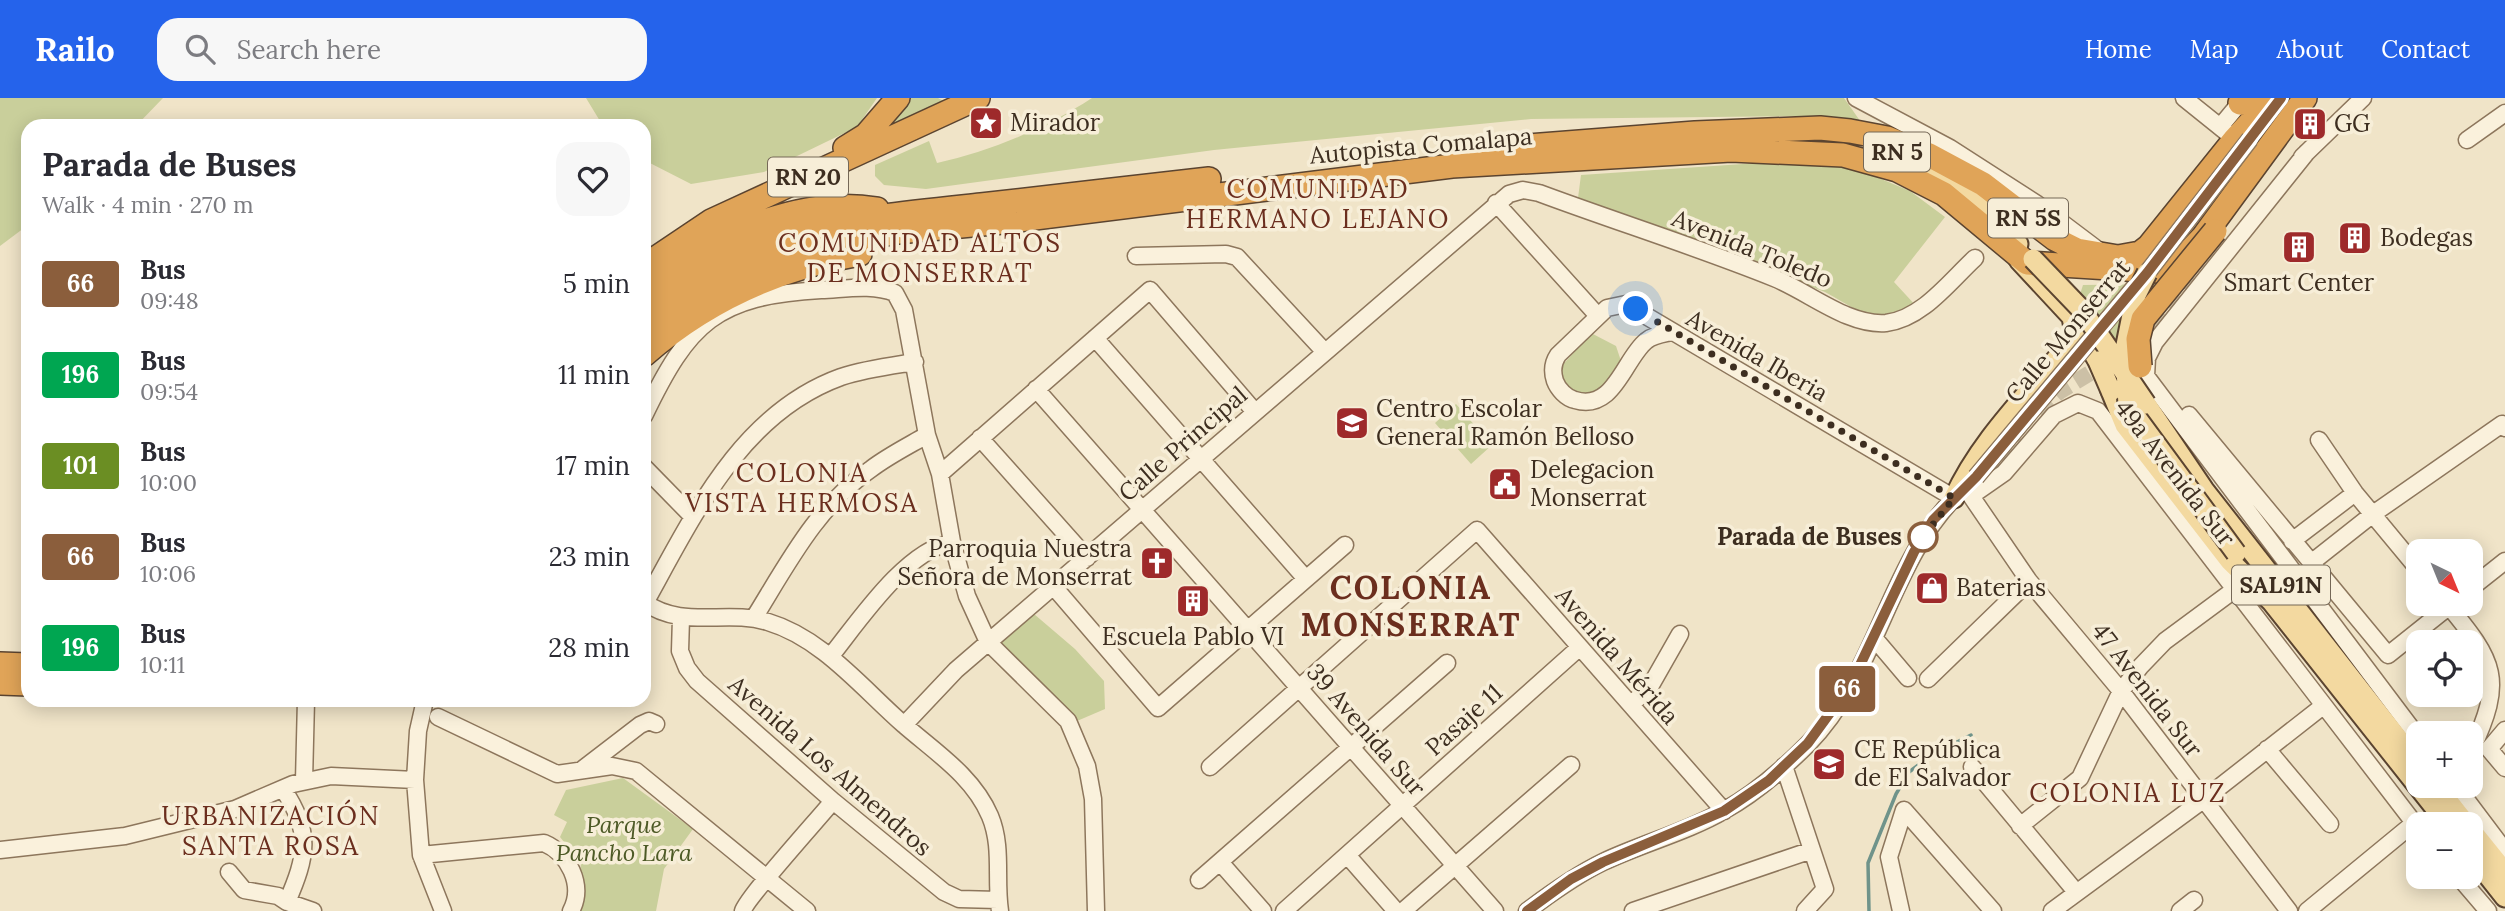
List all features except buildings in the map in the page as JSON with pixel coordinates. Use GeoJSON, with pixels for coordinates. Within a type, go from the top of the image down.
{"type":"FeatureCollection","features":[{"type":"Feature","properties":{"kind":"highway","name":"RN 20"},"geometry":{"type":"LineString","coordinates":[[651,248],[709,209],[860,140],[898,98]]}},
{"type":"Feature","properties":{"kind":"highway","name":"RN 20"},"geometry":{"type":"LineString","coordinates":[[651,261],[711,221],[978,98]]}},
{"type":"Feature","properties":{"kind":"highway"},"geometry":{"type":"LineString","coordinates":[[2242,101],[2251,104],[2266,98]]}},
{"type":"Feature","properties":{"kind":"highway","name":"RN 5S"},"geometry":{"type":"LineString","coordinates":[[1723,132],[1820,128],[1869,134],[1899,142],[1983,184],[2054,239],[2077,250],[2129,257],[2148,246],[2235,135],[2273,98]]}},
{"type":"Feature","properties":{"kind":"highway"},"geometry":{"type":"LineString","coordinates":[[2026,260],[2033,265],[2128,271],[2166,269],[2181,260],[2195,246],[2305,98]]}},
{"type":"Feature","properties":{"kind":"highway"},"geometry":{"type":"LineString","coordinates":[[2198,267],[2247,201],[2283,126]]}},
{"type":"Feature","properties":{"kind":"highway","name":"Autopista Comalapa"},"geometry":{"type":"LineString","coordinates":[[651,302],[691,274],[734,251],[827,224],[904,213],[1521,145],[1723,132]]}},
{"type":"Feature","properties":{"kind":"highway","name":"Autopista Comalapa"},"geometry":{"type":"LineString","coordinates":[[651,326],[705,288],[763,262],[813,247],[898,232],[1003,222],[1452,166],[1731,150],[1825,153],[1870,160],[1919,180],[1964,209],[2026,260]]}},
{"type":"Feature","properties":{"kind":"highway"},"geometry":{"type":"LineString","coordinates":[[2143,371],[2138,339],[2143,319],[2215,231],[2236,201],[2249,173]]}},
{"type":"Feature","properties":{"kind":"highway"},"geometry":{"type":"LineString","coordinates":[[651,282],[720,240],[812,209],[838,205],[904,213]]}},
{"type":"Feature","properties":{"kind":"highway"},"geometry":{"type":"LineString","coordinates":[[651,350],[722,299],[776,275],[847,256],[937,240],[1003,222]]}},
{"type":"Feature","properties":{"kind":"highway"},"geometry":{"type":"LineString","coordinates":[[0,664],[21,665]]}},
{"type":"Feature","properties":{"kind":"highway"},"geometry":{"type":"LineString","coordinates":[[0,683],[21,684]]}},
{"type":"Feature","properties":{"kind":"main road","name":"RN 5"},"geometry":{"type":"LineString","coordinates":[[1723,132],[1762,139],[1856,140],[1897,152],[1946,177],[1979,204],[2026,260],[2082,310],[2102,352]]}},
{"type":"Feature","properties":{"kind":"main road","name":"49a Avenida Sur"},"geometry":{"type":"LineString","coordinates":[[2026,260],[2146,404],[2204,490],[2406,749]]}},
{"type":"Feature","properties":{"kind":"main road"},"geometry":{"type":"LineString","coordinates":[[2147,273],[2136,295],[2125,350],[2124,389],[2128,406],[2272,602]]}},
{"type":"Feature","properties":{"kind":"main road"},"geometry":{"type":"LineString","coordinates":[[1962,497],[1965,474],[2006,418],[2072,340],[2075,334],[2072,317]]}},
{"type":"Feature","properties":{"kind":"main road","name":"49a Avenida Sur"},"geometry":{"type":"LineString","coordinates":[[2102,352],[2110,391],[2125,425],[2235,567],[2272,602],[2438,812]]}},
{"type":"Feature","properties":{"kind":"main road"},"geometry":{"type":"LineString","coordinates":[[2445,798],[2457,812]]}},
{"type":"Feature","properties":{"kind":"main road"},"geometry":{"type":"LineString","coordinates":[[2483,845],[2505,873]]}},
{"type":"Feature","properties":{"kind":"main road"},"geometry":{"type":"LineString","coordinates":[[2483,869],[2505,897]]}},
{"type":"Feature","properties":{"kind":"street"},"geometry":{"type":"LineString","coordinates":[[1856,98],[1950,148],[2037,204],[2107,256]]}},
{"type":"Feature","properties":{"kind":"street"},"geometry":{"type":"LineString","coordinates":[[2184,98],[2235,135],[2242,101]]}},
{"type":"Feature","properties":{"kind":"street","name":"Calle Monserrat"},"geometry":{"type":"LineString","coordinates":[[1962,497],[2147,273],[2235,135],[2281,98]]}},
{"type":"Feature","properties":{"kind":"street"},"geometry":{"type":"LineString","coordinates":[[2198,267],[2307,152],[2363,98]]}},
{"type":"Feature","properties":{"kind":"street"},"geometry":{"type":"LineString","coordinates":[[2468,140],[2505,113]]}},
{"type":"Feature","properties":{"kind":"street"},"geometry":{"type":"LineString","coordinates":[[2143,371],[2155,342],[2307,152]]}},
{"type":"Feature","properties":{"kind":"street","name":"Avenida Toledo"},"geometry":{"type":"LineString","coordinates":[[1496,202],[1513,192],[1539,194],[1774,278],[1854,318],[1874,323],[1896,321],[1917,311],[1975,258]]}},
{"type":"Feature","properties":{"kind":"street"},"geometry":{"type":"LineString","coordinates":[[1496,202],[1598,316],[1553,363],[1558,386],[1576,401],[1592,400],[1605,394],[1617,383],[1643,343],[1654,336],[1672,332]]}},
{"type":"Feature","properties":{"kind":"street","name":"Calle Principal"},"geometry":{"type":"LineString","coordinates":[[904,725],[946,679],[1496,202]]}},
{"type":"Feature","properties":{"kind":"street"},"geometry":{"type":"LineString","coordinates":[[1136,256],[1226,254],[1237,257],[1324,351]]}},
{"type":"Feature","properties":{"kind":"street"},"geometry":{"type":"LineString","coordinates":[[651,402],[673,357],[716,316],[767,294],[880,287],[895,293],[904,310],[927,435],[940,474],[952,542],[967,596],[988,642],[1068,721],[1080,743],[1093,799],[1097,911]]}},
{"type":"Feature","properties":{"kind":"street"},"geometry":{"type":"LineString","coordinates":[[940,474],[1150,290],[1255,412]]}},
{"type":"Feature","properties":{"kind":"street","name":"Avenida Iberia"},"geometry":{"type":"LineString","coordinates":[[1598,316],[1610,306],[1626,304],[1962,497]]}},
{"type":"Feature","properties":{"kind":"street"},"geometry":{"type":"LineString","coordinates":[[1095,338],[1306,579]]}},
{"type":"Feature","properties":{"kind":"street"},"geometry":{"type":"LineString","coordinates":[[651,590],[693,517],[748,437],[790,404],[839,378],[915,362]]}},
{"type":"Feature","properties":{"kind":"street","name":"49a Avenida Sur"},"geometry":{"type":"LineString","coordinates":[[2143,371],[2406,721]]}},
{"type":"Feature","properties":{"kind":"street","name":"39 Avenida Sur"},"geometry":{"type":"LineString","coordinates":[[1036,389],[1495,911]]}},
{"type":"Feature","properties":{"kind":"street","name":"49a Avenida Sur"},"geometry":{"type":"LineString","coordinates":[[1962,497],[2004,474],[2054,415],[2072,405],[2086,405],[2107,421],[2406,812]]}},
{"type":"Feature","properties":{"kind":"street"},"geometry":{"type":"LineString","coordinates":[[2189,415],[2388,655],[2436,616]]}},
{"type":"Feature","properties":{"kind":"street"},"geometry":{"type":"LineString","coordinates":[[2311,563],[2373,514],[2502,424],[2505,428]]}},
{"type":"Feature","properties":{"kind":"street"},"geometry":{"type":"LineString","coordinates":[[754,618],[804,537],[825,510],[870,469],[927,435]]}},
{"type":"Feature","properties":{"kind":"street"},"geometry":{"type":"LineString","coordinates":[[980,438],[1087,558]]}},
{"type":"Feature","properties":{"kind":"street"},"geometry":{"type":"LineString","coordinates":[[2319,440],[2355,494],[2406,554]]}},
{"type":"Feature","properties":{"kind":"street","name":"Calle Monserrat"},"geometry":{"type":"LineString","coordinates":[[1527,911],[1571,879],[1603,862],[1724,811],[1784,766],[1830,717],[1875,639],[1894,595],[1933,520],[2001,460]]}},
{"type":"Feature","properties":{"kind":"street"},"geometry":{"type":"LineString","coordinates":[[651,474],[693,517]]}},
{"type":"Feature","properties":{"kind":"street"},"geometry":{"type":"LineString","coordinates":[[2292,541],[2355,494]]}},
{"type":"Feature","properties":{"kind":"street","name":"47 Avenida Sur"},"geometry":{"type":"LineString","coordinates":[[1962,497],[2121,691],[2288,911]]}},
{"type":"Feature","properties":{"kind":"street","name":"Avenida Mérida"},"geometry":{"type":"LineString","coordinates":[[1300,687],[1477,530],[1724,811]]}},
{"type":"Feature","properties":{"kind":"street"},"geometry":{"type":"LineString","coordinates":[[830,657],[878,597],[924,553],[937,545],[952,542]]}},
{"type":"Feature","properties":{"kind":"street"},"geometry":{"type":"LineString","coordinates":[[1054,587],[1158,708],[1345,545]]}},
{"type":"Feature","properties":{"kind":"street"},"geometry":{"type":"LineString","coordinates":[[2483,578],[2505,561]]}},
{"type":"Feature","properties":{"kind":"street"},"geometry":{"type":"LineString","coordinates":[[1928,679],[2029,581]]}},
{"type":"Feature","properties":{"kind":"street"},"geometry":{"type":"LineString","coordinates":[[2020,826],[2080,778],[2121,691],[2165,641],[2234,590]]}},
{"type":"Feature","properties":{"kind":"street"},"geometry":{"type":"LineString","coordinates":[[651,606],[664,614],[681,618],[754,618],[797,634],[830,657],[957,770],[983,800],[997,837],[999,905]]}},
{"type":"Feature","properties":{"kind":"street"},"geometry":{"type":"LineString","coordinates":[[2458,616],[2498,663],[2500,699],[2492,722],[2483,734]]}},
{"type":"Feature","properties":{"kind":"street","name":"Avenida Los Almendros"},"geometry":{"type":"LineString","coordinates":[[681,618],[679,645],[691,674],[833,801],[950,896],[999,905]]}},
{"type":"Feature","properties":{"kind":"street"},"geometry":{"type":"LineString","coordinates":[[1631,705],[1651,685],[1680,634]]}},
{"type":"Feature","properties":{"kind":"street"},"geometry":{"type":"LineString","coordinates":[[1875,639],[1908,678]]}},
{"type":"Feature","properties":{"kind":"street","name":"Pasaje 11"},"geometry":{"type":"LineString","coordinates":[[1284,911],[1580,647]]}},
{"type":"Feature","properties":{"kind":"street"},"geometry":{"type":"LineString","coordinates":[[1199,880],[1447,663]]}},
{"type":"Feature","properties":{"kind":"street"},"geometry":{"type":"LineString","coordinates":[[1210,767],[1300,687]]}},
{"type":"Feature","properties":{"kind":"street"},"geometry":{"type":"LineString","coordinates":[[2052,911],[2203,800],[2323,706]]}},
{"type":"Feature","properties":{"kind":"street"},"geometry":{"type":"LineString","coordinates":[[304,781],[306,707]]}},
{"type":"Feature","properties":{"kind":"street"},"geometry":{"type":"LineString","coordinates":[[432,707],[418,731],[415,780],[421,855],[443,911]]}},
{"type":"Feature","properties":{"kind":"street"},"geometry":{"type":"LineString","coordinates":[[437,707],[557,774],[598,766],[629,768],[644,776],[807,911]]}},
{"type":"Feature","properties":{"kind":"street"},"geometry":{"type":"LineString","coordinates":[[581,771],[645,722],[656,724]]}},
{"type":"Feature","properties":{"kind":"street"},"geometry":{"type":"LineString","coordinates":[[2505,730],[2489,749],[2505,768]]}},
{"type":"Feature","properties":{"kind":"street"},"geometry":{"type":"LineString","coordinates":[[628,733],[623,751],[629,768]]}},
{"type":"Feature","properties":{"kind":"street"},"geometry":{"type":"LineString","coordinates":[[2267,749],[2330,824]]}},
{"type":"Feature","properties":{"kind":"street"},"geometry":{"type":"LineString","coordinates":[[1403,911],[1571,765]]}},
{"type":"Feature","properties":{"kind":"street"},"geometry":{"type":"LineString","coordinates":[[1784,766],[1825,890],[1822,897],[1805,911]]}},
{"type":"Feature","properties":{"kind":"street"},"geometry":{"type":"LineString","coordinates":[[1972,767],[2076,892]]}},
{"type":"Feature","properties":{"kind":"street"},"geometry":{"type":"LineString","coordinates":[[0,850],[125,836],[235,809],[304,781],[331,776],[415,780]]}},
{"type":"Feature","properties":{"kind":"street"},"geometry":{"type":"LineString","coordinates":[[283,789],[298,811],[305,831],[298,876],[287,902]]}},
{"type":"Feature","properties":{"kind":"street"},"geometry":{"type":"LineString","coordinates":[[2469,798],[2505,851]]}},
{"type":"Feature","properties":{"kind":"street"},"geometry":{"type":"LineString","coordinates":[[743,911],[750,896],[769,879],[833,801]]}},
{"type":"Feature","properties":{"kind":"street"},"geometry":{"type":"LineString","coordinates":[[1901,911],[1889,857],[1904,810],[1993,911]]}},
{"type":"Feature","properties":{"kind":"street"},"geometry":{"type":"LineString","coordinates":[[2307,911],[2406,833]]}},
{"type":"Feature","properties":{"kind":"street"},"geometry":{"type":"LineString","coordinates":[[421,855],[544,843],[558,849],[573,873],[574,905],[571,911]]}},
{"type":"Feature","properties":{"kind":"street"},"geometry":{"type":"LineString","coordinates":[[1633,911],[1812,850]]}},
{"type":"Feature","properties":{"kind":"street"},"geometry":{"type":"LineString","coordinates":[[1347,855],[1396,911]]}},
{"type":"Feature","properties":{"kind":"street"},"geometry":{"type":"LineString","coordinates":[[1220,862],[1263,911]]}},
{"type":"Feature","properties":{"kind":"street"},"geometry":{"type":"LineString","coordinates":[[229,872],[244,890],[278,896],[313,911]]}},
{"type":"Feature","properties":{"kind":"street"},"geometry":{"type":"LineString","coordinates":[[2469,889],[2488,911]]}},
{"type":"Feature","properties":{"kind":"street"},"geometry":{"type":"LineString","coordinates":[[2179,911],[2194,900]]}},
{"type":"Feature","properties":{"kind":"green space"},"geometry":{"type":"Polygon","coordinates":[[[0,98],[163,98],[143,119],[21,119],[21,230],[0,246],[0,98]]]}},
{"type":"Feature","properties":{"kind":"green space"},"geometry":{"type":"Polygon","coordinates":[[[586,98],[877,98],[857,127],[764,172],[691,184],[651,164],[651,119],[599,119],[586,98]]]}},
{"type":"Feature","properties":{"kind":"green space"},"geometry":{"type":"Polygon","coordinates":[[[905,98],[938,98],[949,104],[874,140],[905,98]]]}},
{"type":"Feature","properties":{"kind":"green space"},"geometry":{"type":"Polygon","coordinates":[[[1092,98],[1844,98],[1863,125],[1810,116],[1531,119],[1214,150],[926,189],[884,185],[875,176],[875,165],[929,141],[937,163],[957,158],[1037,129],[1092,98]]]}},
{"type":"Feature","properties":{"kind":"green space"},"geometry":{"type":"Polygon","coordinates":[[[1843,163],[1910,191],[1945,217],[1894,282],[1917,307],[1888,314],[1869,314],[1825,292],[1578,198],[1581,175],[1743,164],[1843,163]]]}},
{"type":"Feature","properties":{"kind":"green space"},"geometry":{"type":"Polygon","coordinates":[[[2160,284],[2137,319],[2105,355],[2074,313],[2083,285],[2160,284]]]}},
{"type":"Feature","properties":{"kind":"green space"},"geometry":{"type":"Polygon","coordinates":[[[1591,333],[1616,346],[1621,361],[1603,391],[1582,397],[1565,384],[1560,368],[1591,333]]]}},
{"type":"Feature","properties":{"kind":"green space"},"geometry":{"type":"Polygon","coordinates":[[[1456,404],[1492,445],[1471,464],[1435,423],[1456,404]]]}},
{"type":"Feature","properties":{"kind":"green space"},"geometry":{"type":"Polygon","coordinates":[[[1034,614],[1075,649],[1104,681],[1105,709],[1077,721],[1000,642],[1034,614]]]}},
{"type":"Feature","properties":{"kind":"green space","name":"Parque Pancho Lara"},"geometry":{"type":"Polygon","coordinates":[[[623,778],[693,829],[664,869],[656,911],[577,911],[581,863],[560,837],[567,822],[554,815],[566,790],[623,778]]]}},
{"type":"Feature","properties":{"kind":"waterway"},"geometry":{"type":"LineString","coordinates":[[1869,911],[1868,863],[1896,794],[1909,772],[1933,754],[1971,735]]}},
{"type":"Feature","properties":{"kind":"tunnel"},"geometry":{"type":"LineString","coordinates":[[2139,345],[2191,276]]}},
{"type":"Feature","properties":{"kind":"tunnel"},"geometry":{"type":"LineString","coordinates":[[2038,411],[2059,392],[2108,362]]}},
{"type":"Feature","properties":{"kind":"tunnel"},"geometry":{"type":"LineString","coordinates":[[2001,460],[2018,437]]}},
{"type":"Feature","properties":{"kind":"bus line","name":"66"},"geometry":{"type":"LineString","coordinates":[[1527,911],[1571,879],[1603,862],[1686,829],[1746,798],[1768,781],[1823,727],[1851,684],[1875,639],[1914,552],[1933,520],[1976,477],[2147,273],[2281,98]]}},
{"type":"Feature","properties":{"kind":"place","name":"Mirador"},"geometry":{"type":"Point","coordinates":[986,123]}},
{"type":"Feature","properties":{"kind":"place","name":"GG"},"geometry":{"type":"Point","coordinates":[2310,124]}},
{"type":"Feature","properties":{"kind":"place","name":"Bodegas"},"geometry":{"type":"Point","coordinates":[2355,238]}},
{"type":"Feature","properties":{"kind":"place","name":"Smart Center"},"geometry":{"type":"Point","coordinates":[2299,247]}},
{"type":"Feature","properties":{"kind":"place","name":"Centro Escolar General Ramón Belloso"},"geometry":{"type":"Point","coordinates":[1352,423]}},
{"type":"Feature","properties":{"kind":"place","name":"Delegacion Monserrat"},"geometry":{"type":"Point","coordinates":[1505,484]}},
{"type":"Feature","properties":{"kind":"place","name":"Parada de Buses"},"geometry":{"type":"Point","coordinates":[1923,537]}},
{"type":"Feature","properties":{"kind":"place","name":"Parroquia Nuestra Señora de Monserrat"},"geometry":{"type":"Point","coordinates":[1157,563]}},
{"type":"Feature","properties":{"kind":"place","name":"Baterias"},"geometry":{"type":"Point","coordinates":[1932,588]}},
{"type":"Feature","properties":{"kind":"place","name":"Escuela Pablo VI"},"geometry":{"type":"Point","coordinates":[1193,601]}},
{"type":"Feature","properties":{"kind":"place","name":"CE República de El Salvador"},"geometry":{"type":"Point","coordinates":[1829,764]}},
{"type":"Feature","properties":{"kind":"district","name":"COMUNIDAD HERMANO LEJANO"},"geometry":{"type":"Point","coordinates":[1318,204]}},
{"type":"Feature","properties":{"kind":"district","name":"COMUNIDAD ALTOS DE MONSERRAT"},"geometry":{"type":"Point","coordinates":[920,258]}},
{"type":"Feature","properties":{"kind":"district","name":"COLONIA VISTA HERMOSA"},"geometry":{"type":"Point","coordinates":[802,488]}},
{"type":"Feature","properties":{"kind":"district","name":"COLONIA MONSERRAT"},"geometry":{"type":"Point","coordinates":[1411,606]}},
{"type":"Feature","properties":{"kind":"district","name":"COLONIA LUZ"},"geometry":{"type":"Point","coordinates":[2128,793]}},
{"type":"Feature","properties":{"kind":"district","name":"URBANIZACIÓN SANTA ROSA"},"geometry":{"type":"Point","coordinates":[271,831]}},
{"type":"Feature","properties":{"kind":"route"},"geometry":{"type":"LineString","coordinates":[[1636,309],[1652,321],[1954,498],[1933,520],[1923,537]]}}]}
